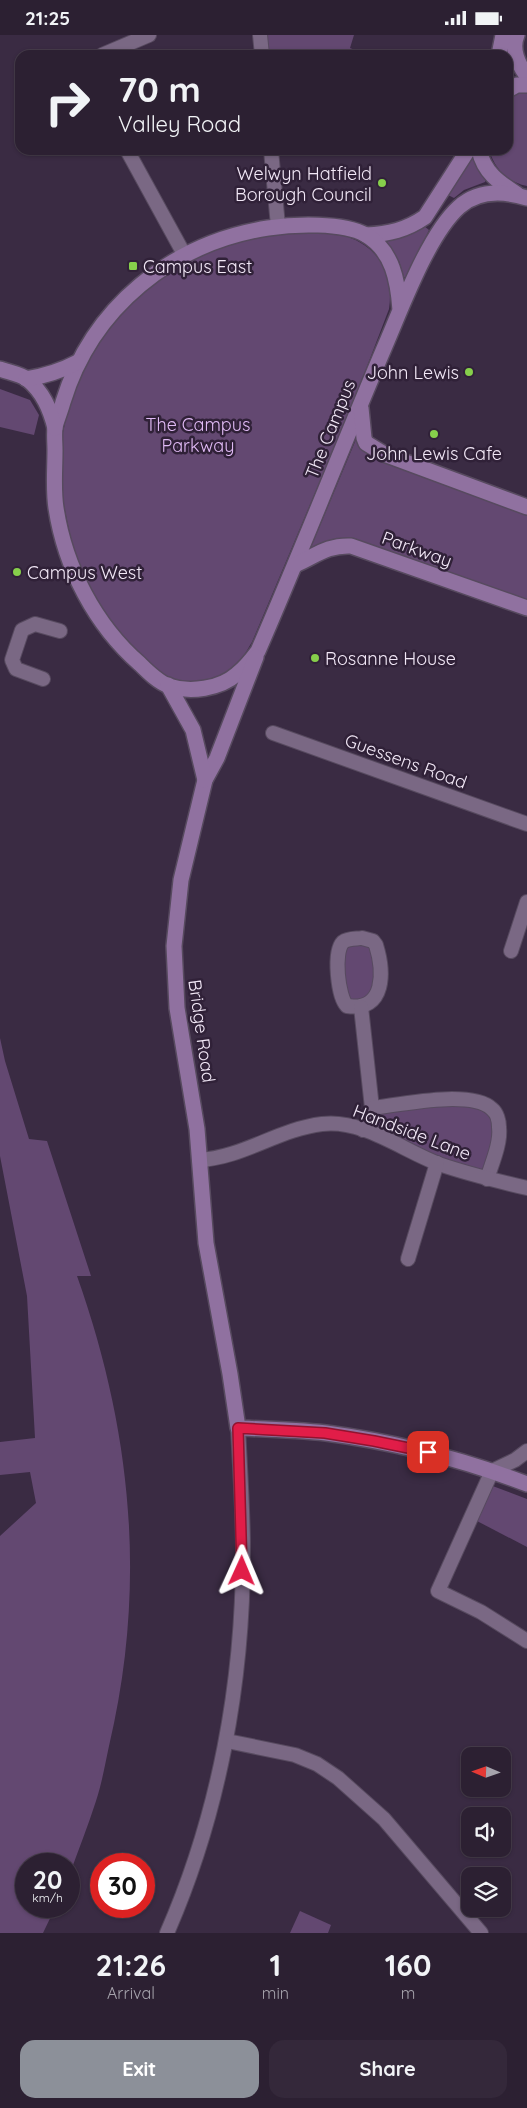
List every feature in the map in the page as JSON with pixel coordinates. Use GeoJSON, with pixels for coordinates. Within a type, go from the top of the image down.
{"type":"FeatureCollection","features":[{"type":"Feature","properties":{"kind":"main road"},"geometry":{"type":"LineString","coordinates":[[500,50],[503,35]]}},
{"type":"Feature","properties":{"kind":"main road"},"geometry":{"type":"LineString","coordinates":[[517,35],[515,41],[516,57],[527,76]]}},
{"type":"Feature","properties":{"kind":"main road"},"geometry":{"type":"LineString","coordinates":[[513,87],[517,85],[527,85]]}},
{"type":"Feature","properties":{"kind":"main road"},"geometry":{"type":"LineString","coordinates":[[366,235],[393,233],[414,225],[425,217],[465,155]]}},
{"type":"Feature","properties":{"kind":"main road"},"geometry":{"type":"LineString","coordinates":[[481,155],[482,162],[490,174],[524,197]]}},
{"type":"Feature","properties":{"kind":"main road"},"geometry":{"type":"LineString","coordinates":[[400,310],[441,228],[460,206],[471,197],[482,194],[494,193],[524,197]]}},
{"type":"Feature","properties":{"kind":"main road","name":"The Campus"},"geometry":{"type":"LineString","coordinates":[[278,226],[328,227],[366,235],[383,252],[394,269],[398,284],[400,310],[258,651],[239,673],[216,686],[192,689],[168,685],[138,662],[120,644],[101,620],[74,573],[61,533],[55,499],[55,428],[78,362],[93,337],[124,299],[161,268],[184,254],[233,234],[278,226]]}},
{"type":"Feature","properties":{"kind":"main road"},"geometry":{"type":"LineString","coordinates":[[26,379],[57,372],[78,362]]}},
{"type":"Feature","properties":{"kind":"main road"},"geometry":{"type":"LineString","coordinates":[[0,369],[26,379],[48,403],[55,428]]}},
{"type":"Feature","properties":{"kind":"main road"},"geometry":{"type":"LineString","coordinates":[[361,401],[361,428],[364,439],[375,449],[527,507]]}},
{"type":"Feature","properties":{"kind":"main road","name":"Parkway"},"geometry":{"type":"LineString","coordinates":[[295,565],[309,559],[323,549],[338,545],[351,546],[527,608]]}},
{"type":"Feature","properties":{"kind":"main road","name":"Bridge Road"},"geometry":{"type":"LineString","coordinates":[[238,1428],[206,1243],[191,1087],[176,1008],[174,946],[181,881],[205,780],[218,758],[258,651]]}},
{"type":"Feature","properties":{"kind":"main road"},"geometry":{"type":"LineString","coordinates":[[168,685],[193,730],[205,780]]}},
{"type":"Feature","properties":{"kind":"main road"},"geometry":{"type":"LineString","coordinates":[[238,1428],[325,1433],[374,1441],[428,1452],[492,1471],[527,1484]]}},
{"type":"Feature","properties":{"kind":"street"},"geometry":{"type":"LineString","coordinates":[[114,50],[149,35]]}},
{"type":"Feature","properties":{"kind":"street"},"geometry":{"type":"LineString","coordinates":[[260,35],[262,50]]}},
{"type":"Feature","properties":{"kind":"street"},"geometry":{"type":"LineString","coordinates":[[130,155],[184,254]]}},
{"type":"Feature","properties":{"kind":"street"},"geometry":{"type":"LineString","coordinates":[[271,155],[278,226]]}},
{"type":"Feature","properties":{"kind":"street"},"geometry":{"type":"LineString","coordinates":[[43,679],[16,669],[12,660],[22,630],[35,623],[60,631]]}},
{"type":"Feature","properties":{"kind":"street","name":"Guessens Road"},"geometry":{"type":"LineString","coordinates":[[273,733],[527,824]]}},
{"type":"Feature","properties":{"kind":"street"},"geometry":{"type":"LineString","coordinates":[[511,951],[527,902]]}},
{"type":"Feature","properties":{"kind":"street"},"geometry":{"type":"LineString","coordinates":[[362,938],[373,941],[376,945],[381,986],[376,996],[361,1007],[346,1006],[342,1002],[337,960],[342,943],[348,939],[362,938]]}},
{"type":"Feature","properties":{"kind":"street"},"geometry":{"type":"LineString","coordinates":[[361,1007],[372,1108],[363,1130]]}},
{"type":"Feature","properties":{"kind":"street"},"geometry":{"type":"LineString","coordinates":[[372,1108],[425,1100],[449,1100],[473,1101],[492,1109],[497,1117],[499,1137],[487,1179]]}},
{"type":"Feature","properties":{"kind":"street","name":"Handside Lane"},"geometry":{"type":"LineString","coordinates":[[199,1160],[224,1156],[286,1131],[322,1124],[349,1125],[437,1163],[487,1179],[527,1188]]}},
{"type":"Feature","properties":{"kind":"street"},"geometry":{"type":"LineString","coordinates":[[408,1259],[437,1163]]}},
{"type":"Feature","properties":{"kind":"street"},"geometry":{"type":"LineString","coordinates":[[167,1933],[195,1857],[214,1796],[226,1741],[237,1664],[243,1545],[238,1428]]}},
{"type":"Feature","properties":{"kind":"street"},"geometry":{"type":"LineString","coordinates":[[527,1451],[515,1460],[492,1471],[438,1591],[481,1612],[527,1641]]}},
{"type":"Feature","properties":{"kind":"street"},"geometry":{"type":"LineString","coordinates":[[226,1741],[295,1755],[317,1764],[338,1778],[384,1819],[481,1933]]}},
{"type":"Feature","properties":{"kind":"green space"},"geometry":{"type":"Polygon","coordinates":[[[266,35],[354,35],[350,48],[355,50],[268,50],[266,35]]]}},
{"type":"Feature","properties":{"kind":"green space"},"geometry":{"type":"Polygon","coordinates":[[[527,92],[527,186],[513,181],[503,174],[498,169],[491,155],[513,155],[513,95],[527,92]]]}},
{"type":"Feature","properties":{"kind":"green space"},"geometry":{"type":"Polygon","coordinates":[[[470,158],[473,159],[486,179],[485,182],[464,190],[454,198],[448,195],[470,158]]]}},
{"type":"Feature","properties":{"kind":"green space"},"geometry":{"type":"Polygon","coordinates":[[[424,226],[429,230],[407,277],[404,277],[399,261],[386,243],[390,239],[412,234],[424,226]]]}},
{"type":"Feature","properties":{"kind":"green space","name":"The Campus Parkway"},"geometry":{"type":"Polygon","coordinates":[[[305,232],[327,233],[348,237],[369,248],[387,275],[390,297],[389,309],[353,403],[252,642],[238,664],[225,675],[200,682],[175,679],[153,667],[128,644],[105,614],[81,571],[71,538],[59,482],[60,456],[68,412],[84,370],[107,331],[129,305],[161,278],[213,248],[246,239],[305,232]]]}},
{"type":"Feature","properties":{"kind":"green space"},"geometry":{"type":"Polygon","coordinates":[[[0,389],[30,400],[39,415],[34,435],[0,427],[0,389]]]}},
{"type":"Feature","properties":{"kind":"green space"},"geometry":{"type":"Polygon","coordinates":[[[357,437],[364,450],[376,459],[527,512],[527,601],[360,542],[336,540],[318,545],[313,549],[311,547],[357,437]]]}},
{"type":"Feature","properties":{"kind":"green space"},"geometry":{"type":"Polygon","coordinates":[[[349,943],[373,946],[376,986],[360,1003],[347,999],[342,977],[343,956],[349,943]]]}},
{"type":"Feature","properties":{"kind":"green space"},"geometry":{"type":"Polygon","coordinates":[[[0,1038],[5,1061],[29,1139],[47,1141],[91,1276],[77,1276],[96,1334],[111,1392],[121,1450],[128,1509],[130,1567],[128,1626],[121,1686],[105,1767],[90,1820],[78,1853],[15,1853],[15,1918],[50,1918],[43,1933],[0,1933],[0,1536],[36,1503],[30,1472],[0,1475],[0,1442],[35,1438],[27,1296],[0,1156],[0,1038]]]}},
{"type":"Feature","properties":{"kind":"green space"},"geometry":{"type":"Polygon","coordinates":[[[427,1104],[475,1106],[487,1110],[497,1130],[483,1169],[473,1169],[445,1161],[375,1127],[374,1121],[377,1114],[427,1104]]]}},
{"type":"Feature","properties":{"kind":"green space"},"geometry":{"type":"Polygon","coordinates":[[[490,1485],[527,1499],[527,1547],[477,1521],[490,1485]]]}},
{"type":"Feature","properties":{"kind":"green space"},"geometry":{"type":"Polygon","coordinates":[[[300,1911],[331,1925],[328,1933],[290,1933],[300,1911]]]}},
{"type":"Feature","properties":{"kind":"place","name":"Welwyn Hatfield Borough Council"},"geometry":{"type":"Point","coordinates":[382,183]}},
{"type":"Feature","properties":{"kind":"place","name":"Campus East"},"geometry":{"type":"Point","coordinates":[133,266]}},
{"type":"Feature","properties":{"kind":"place","name":"John Lewis"},"geometry":{"type":"Point","coordinates":[469,372]}},
{"type":"Feature","properties":{"kind":"place","name":"John Lewis Cafe"},"geometry":{"type":"Point","coordinates":[434,434]}},
{"type":"Feature","properties":{"kind":"place","name":"Campus West"},"geometry":{"type":"Point","coordinates":[17,572]}},
{"type":"Feature","properties":{"kind":"place","name":"Rosanne House"},"geometry":{"type":"Point","coordinates":[315,658]}},
{"type":"Feature","properties":{"kind":"route"},"geometry":{"type":"LineString","coordinates":[[242,1571],[242,1511],[238,1428],[325,1433],[428,1452]]}}]}
